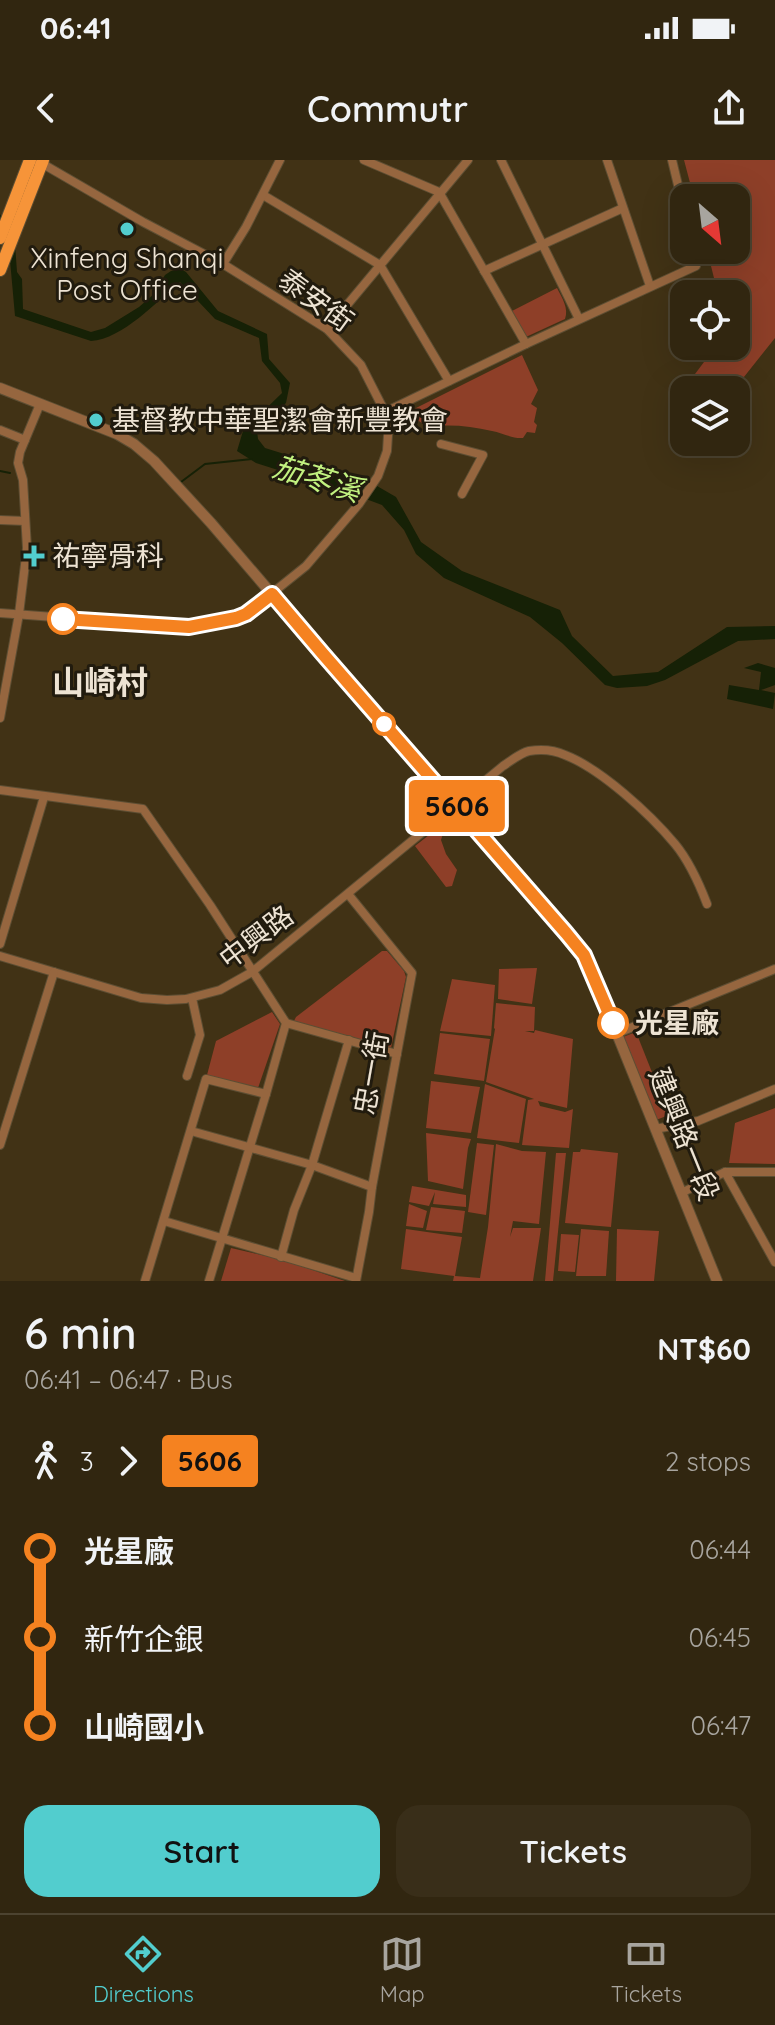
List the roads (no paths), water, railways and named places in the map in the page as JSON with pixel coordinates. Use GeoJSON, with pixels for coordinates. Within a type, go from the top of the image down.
{"type":"FeatureCollection","features":[{"type":"Feature","properties":{"kind":"main road"},"geometry":{"type":"LineString","coordinates":[[2,265],[7,219],[38,161]]}},
{"type":"Feature","properties":{"kind":"main road"},"geometry":{"type":"LineString","coordinates":[[6,237],[38,161]]}},
{"type":"Feature","properties":{"kind":"street"},"geometry":{"type":"LineString","coordinates":[[223,264],[241,237],[280,160]]}},
{"type":"Feature","properties":{"kind":"street"},"geometry":{"type":"LineString","coordinates":[[364,160],[439,192],[526,344]]}},
{"type":"Feature","properties":{"kind":"street"},"geometry":{"type":"LineString","coordinates":[[327,329],[468,160]]}},
{"type":"Feature","properties":{"kind":"street"},"geometry":{"type":"LineString","coordinates":[[501,160],[579,319]]}},
{"type":"Feature","properties":{"kind":"street"},"geometry":{"type":"LineString","coordinates":[[607,160],[650,286]]}},
{"type":"Feature","properties":{"kind":"street"},"geometry":{"type":"LineString","coordinates":[[672,160],[678,184]]}},
{"type":"Feature","properties":{"kind":"street","name":"泰安街"},"geometry":{"type":"LineString","coordinates":[[0,613],[189,627],[246,614],[306,566],[359,504],[378,476],[387,451],[385,412],[361,365],[327,329],[223,264],[38,161]]}},
{"type":"Feature","properties":{"kind":"street"},"geometry":{"type":"LineString","coordinates":[[263,195],[380,265],[449,381]]}},
{"type":"Feature","properties":{"kind":"street"},"geometry":{"type":"LineString","coordinates":[[484,271],[623,208]]}},
{"type":"Feature","properties":{"kind":"street"},"geometry":{"type":"LineString","coordinates":[[385,412],[696,264]]}},
{"type":"Feature","properties":{"kind":"street","name":"建興路一段"},"geometry":{"type":"LineString","coordinates":[[0,388],[117,434],[154,461],[584,955],[717,1281]]}},
{"type":"Feature","properties":{"kind":"street"},"geometry":{"type":"LineString","coordinates":[[0,718],[19,614],[27,548],[23,480],[18,463],[40,404]]}},
{"type":"Feature","properties":{"kind":"street"},"geometry":{"type":"LineString","coordinates":[[0,430],[25,440]]}},
{"type":"Feature","properties":{"kind":"street"},"geometry":{"type":"LineString","coordinates":[[441,444],[483,455],[462,494]]}},
{"type":"Feature","properties":{"kind":"street"},"geometry":{"type":"LineString","coordinates":[[0,520],[25,521]]}},
{"type":"Feature","properties":{"kind":"street","name":"中興路"},"geometry":{"type":"LineString","coordinates":[[0,956],[141,998],[192,998],[220,990],[252,972],[503,766],[526,751],[551,750],[564,754],[628,798],[685,858],[707,904]]}},
{"type":"Feature","properties":{"kind":"street"},"geometry":{"type":"LineString","coordinates":[[0,790],[143,809],[286,1023],[397,1054]]}},
{"type":"Feature","properties":{"kind":"street"},"geometry":{"type":"LineString","coordinates":[[0,944],[44,797]]}},
{"type":"Feature","properties":{"kind":"street","name":"忠一街"},"geometry":{"type":"LineString","coordinates":[[348,894],[412,973],[356,1280]]}},
{"type":"Feature","properties":{"kind":"street"},"geometry":{"type":"LineString","coordinates":[[618,1033],[775,969]]}},
{"type":"Feature","properties":{"kind":"street"},"geometry":{"type":"LineString","coordinates":[[0,1145],[54,972]]}},
{"type":"Feature","properties":{"kind":"street"},"geometry":{"type":"LineString","coordinates":[[187,1076],[200,1035],[192,998]]}},
{"type":"Feature","properties":{"kind":"street"},"geometry":{"type":"LineString","coordinates":[[209,1281],[286,1023]]}},
{"type":"Feature","properties":{"kind":"street"},"geometry":{"type":"LineString","coordinates":[[281,1257],[349,1040]]}},
{"type":"Feature","properties":{"kind":"street"},"geometry":{"type":"LineString","coordinates":[[145,1281],[206,1079],[266,1094]]}},
{"type":"Feature","properties":{"kind":"street"},"geometry":{"type":"LineString","coordinates":[[655,1129],[698,1121],[775,1089]]}},
{"type":"Feature","properties":{"kind":"street"},"geometry":{"type":"LineString","coordinates":[[191,1131],[312,1165],[372,1187]]}},
{"type":"Feature","properties":{"kind":"street"},"geometry":{"type":"LineString","coordinates":[[681,1193],[725,1172],[775,1172]]}},
{"type":"Feature","properties":{"kind":"street"},"geometry":{"type":"LineString","coordinates":[[725,1172],[775,1262]]}},
{"type":"Feature","properties":{"kind":"street"},"geometry":{"type":"LineString","coordinates":[[164,1221],[356,1280]]}},
{"type":"Feature","properties":{"kind":"water","name":"茄苳溪"},"geometry":{"type":"Polygon","coordinates":[[[0,214],[15,244],[17,272],[22,279],[23,309],[91,332],[105,328],[139,307],[154,294],[165,275],[171,271],[181,269],[186,272],[218,311],[267,334],[269,359],[290,383],[286,403],[257,431],[258,439],[265,448],[365,479],[396,497],[421,542],[462,571],[560,610],[572,636],[613,676],[658,672],[727,627],[775,626],[775,639],[738,641],[665,680],[647,686],[617,688],[605,685],[530,617],[444,578],[416,554],[404,530],[382,505],[256,463],[237,451],[243,431],[282,393],[280,383],[262,361],[259,338],[215,319],[180,282],[139,318],[103,339],[91,341],[15,316],[10,260],[0,234],[0,214]]]}},
{"type":"Feature","properties":{"kind":"water"},"geometry":{"type":"Polygon","coordinates":[[[758,663],[775,668],[775,685],[761,690],[775,693],[773,709],[727,699],[729,685],[759,690],[761,672],[744,668],[758,663]]]}},
{"type":"Feature","properties":{"kind":"waterway"},"geometry":{"type":"LineString","coordinates":[[181,482],[205,464],[252,459]]}},
{"type":"Feature","properties":{"kind":"waterway"},"geometry":{"type":"LineString","coordinates":[[0,471],[10,473]]}},
{"type":"Feature","properties":{"kind":"place","name":"Xinfeng Shanqi Post Office"},"geometry":{"type":"Point","coordinates":[127,229]}},
{"type":"Feature","properties":{"kind":"place","name":"基督教中華聖潔會新豐教會"},"geometry":{"type":"Point","coordinates":[96,420]}},
{"type":"Feature","properties":{"kind":"place","name":"祐寧骨科"},"geometry":{"type":"Point","coordinates":[34,556]}},
{"type":"Feature","properties":{"kind":"place","name":"光星廠"},"geometry":{"type":"Point","coordinates":[613,1023]}},
{"type":"Feature","properties":{"kind":"district","name":"山崎村"},"geometry":{"type":"Point","coordinates":[100,683]}}]}
